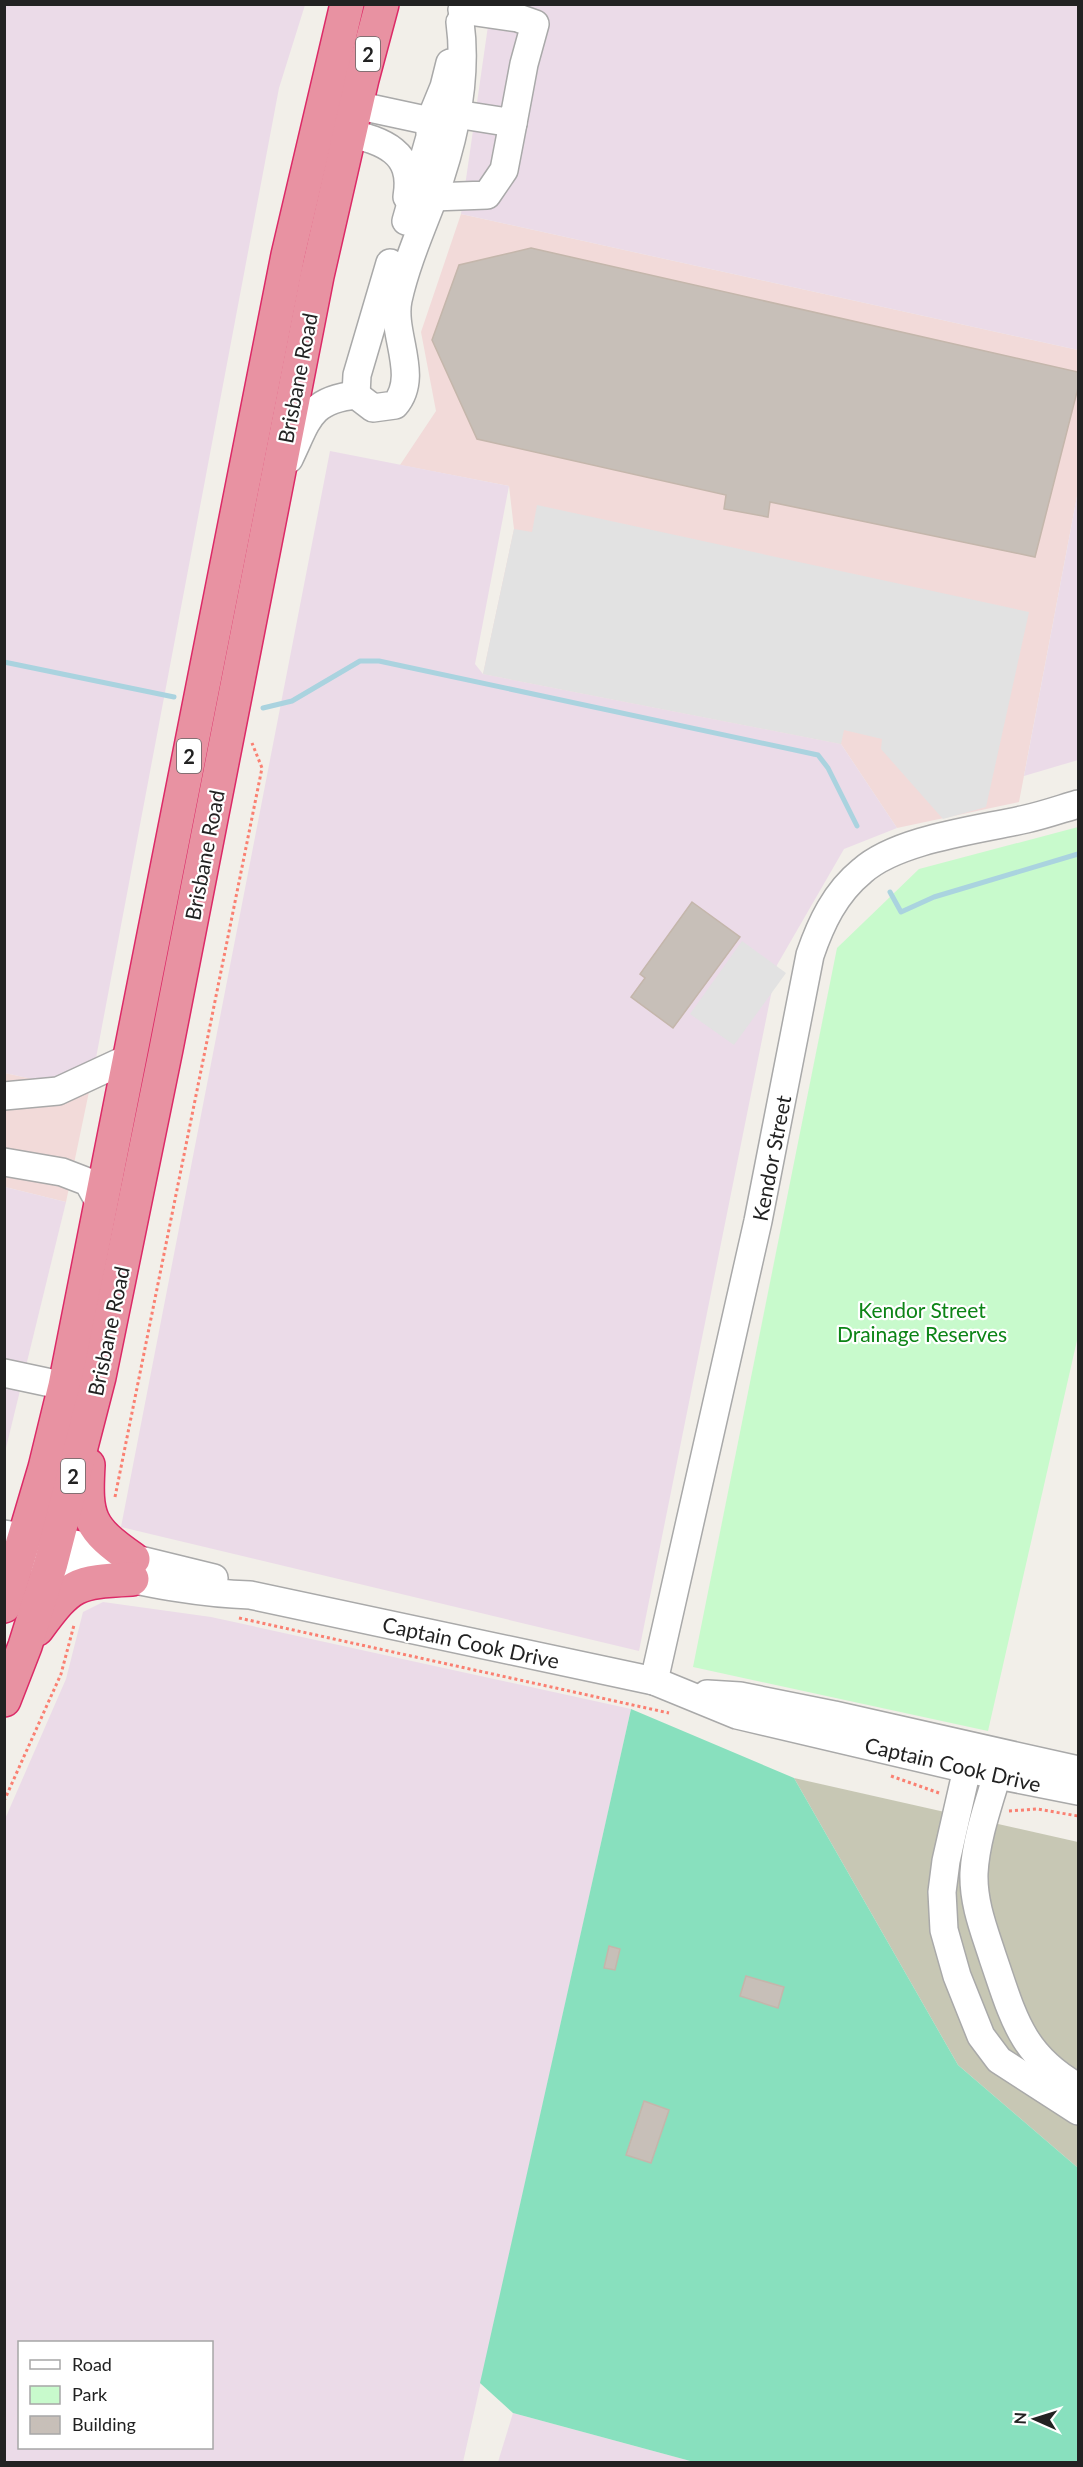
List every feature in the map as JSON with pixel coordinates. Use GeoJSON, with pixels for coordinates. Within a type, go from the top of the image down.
{"type":"FeatureCollection","features":[{"type":"Feature","properties":{"kind":"highway","name":"Brisbane Road"},"geometry":{"type":"LineString","coordinates":[[4,1606],[40,1486],[65,1386],[288,255],[347,4]]}},
{"type":"Feature","properties":{"kind":"highway","name":"Brisbane Road"},"geometry":{"type":"LineString","coordinates":[[4,1700],[26,1646],[23,1543],[91,1412],[166,1049],[317,276],[382,4]]}},
{"type":"Feature","properties":{"kind":"highway"},"geometry":{"type":"LineString","coordinates":[[26,1646],[68,1591],[133,1569],[118,1548],[93,1522],[86,1500],[91,1412]]}},
{"type":"Feature","properties":{"kind":"street"},"geometry":{"type":"LineString","coordinates":[[398,239],[411,210],[430,137],[430,121],[444,87],[461,12]]}},
{"type":"Feature","properties":{"kind":"street"},"geometry":{"type":"LineString","coordinates":[[275,487],[310,416],[318,406],[329,399],[356,395],[373,408],[395,405],[402,398],[405,376],[396,309],[407,269],[434,197],[456,114],[465,56],[461,12]]}},
{"type":"Feature","properties":{"kind":"street"},"geometry":{"type":"LineString","coordinates":[[434,197],[487,195],[504,170],[524,64],[535,24],[518,18],[461,12]]}},
{"type":"Feature","properties":{"kind":"street"},"geometry":{"type":"LineString","coordinates":[[321,111],[353,119],[430,121]]}},
{"type":"Feature","properties":{"kind":"street"},"geometry":{"type":"LineString","coordinates":[[456,114],[513,123]]}},
{"type":"Feature","properties":{"kind":"street"},"geometry":{"type":"LineString","coordinates":[[353,119],[406,163],[410,183],[398,239],[357,375],[356,395]]}},
{"type":"Feature","properties":{"kind":"street"},"geometry":{"type":"LineString","coordinates":[[430,121],[439,137],[444,162]]}},
{"type":"Feature","properties":{"kind":"street","name":"Kendor Street"},"geometry":{"type":"LineString","coordinates":[[654,1681],[759,1221],[810,955],[820,927],[840,892],[863,869],[894,852],[944,836],[1028,818],[1078,804]]}},
{"type":"Feature","properties":{"kind":"street"},"geometry":{"type":"LineString","coordinates":[[4,1096],[58,1091],[129,1058]]}},
{"type":"Feature","properties":{"kind":"street"},"geometry":{"type":"LineString","coordinates":[[4,1162],[62,1172],[88,1182],[101,1205]]}},
{"type":"Feature","properties":{"kind":"street"},"geometry":{"type":"LineString","coordinates":[[4,1373],[65,1386]]}},
{"type":"Feature","properties":{"kind":"street","name":"Captain Cook Drive"},"geometry":{"type":"LineString","coordinates":[[23,1543],[133,1569],[217,1579],[250,1595],[654,1681],[737,1714],[1000,1764],[1078,1770]]}},
{"type":"Feature","properties":{"kind":"street"},"geometry":{"type":"LineString","coordinates":[[969,1758],[946,1861],[941,1912],[957,1976],[981,2036],[999,2060],[1078,2111]]}},
{"type":"Feature","properties":{"kind":"street"},"geometry":{"type":"LineString","coordinates":[[1000,1764],[977,1854],[974,1887],[976,1905],[1002,1992],[1022,2036],[1046,2065],[1078,2087]]}},
{"type":"Feature","properties":{"kind":"street","name":"Captain Cook Drive"},"geometry":{"type":"LineString","coordinates":[[1000,1764],[1078,1791]]}},
{"type":"Feature","properties":{"kind":"path"},"geometry":{"type":"LineString","coordinates":[[93,1522],[109,1512],[113,1506],[158,1285],[262,768],[251,740]]}},
{"type":"Feature","properties":{"kind":"path"},"geometry":{"type":"LineString","coordinates":[[4,1802],[61,1674],[79,1602],[68,1591]]}},
{"type":"Feature","properties":{"kind":"path"},"geometry":{"type":"LineString","coordinates":[[232,1617],[670,1714]]}},
{"type":"Feature","properties":{"kind":"path"},"geometry":{"type":"LineString","coordinates":[[890,1776],[940,1794]]}},
{"type":"Feature","properties":{"kind":"path"},"geometry":{"type":"LineString","coordinates":[[1007,1810],[1037,1809],[1078,1816]]}},
{"type":"Feature","properties":{"kind":"shaded area"},"geometry":{"type":"Polygon","coordinates":[[[5,5],[305,5],[279,88],[96,1058],[46,1082],[5,1073],[5,5]]]}},
{"type":"Feature","properties":{"kind":"shaded area"},"geometry":{"type":"Polygon","coordinates":[[[491,5],[1078,5],[1078,350],[461,214],[491,5]]]}},
{"type":"Feature","properties":{"kind":"shaded area"},"geometry":{"type":"Polygon","coordinates":[[[461,214],[1078,350],[1078,491],[1019,802],[897,828],[841,744],[483,674],[514,529],[509,486],[400,465],[436,411],[421,332],[461,214]]]}},
{"type":"Feature","properties":{"kind":"shaded area"},"geometry":{"type":"Polygon","coordinates":[[[330,451],[509,486],[475,664],[483,674],[841,744],[897,828],[844,849],[777,965],[639,1651],[121,1527],[330,451]]]}},
{"type":"Feature","properties":{"kind":"shaded area"},"geometry":{"type":"Polygon","coordinates":[[[1078,491],[1078,760],[1024,776],[1078,491]]]}},
{"type":"Feature","properties":{"kind":"shaded area"},"geometry":{"type":"Polygon","coordinates":[[[537,505],[1029,612],[986,807],[943,819],[881,749],[882,739],[844,730],[841,744],[483,674],[514,529],[532,532],[537,505]]]}},
{"type":"Feature","properties":{"kind":"shaded area"},"geometry":{"type":"Polygon","coordinates":[[[742,941],[786,973],[734,1045],[690,1014],[742,941]]]}},
{"type":"Feature","properties":{"kind":"shaded area"},"geometry":{"type":"Polygon","coordinates":[[[96,1058],[66,1202],[5,1187],[5,1073],[46,1082],[96,1058]]]}},
{"type":"Feature","properties":{"kind":"shaded area"},"geometry":{"type":"Polygon","coordinates":[[[5,1187],[66,1202],[5,1452],[5,1187]]]}},
{"type":"Feature","properties":{"kind":"shaded area"},"geometry":{"type":"Polygon","coordinates":[[[103,1602],[211,1617],[631,1709],[463,2462],[5,2462],[5,1819],[66,1679],[83,1612],[103,1602]]]}},
{"type":"Feature","properties":{"kind":"shaded area"},"geometry":{"type":"Polygon","coordinates":[[[794,1778],[1078,1842],[1078,2168],[958,2065],[794,1778]]]}},
{"type":"Feature","properties":{"kind":"shaded area"},"geometry":{"type":"Polygon","coordinates":[[[513,2413],[694,2462],[498,2462],[513,2413]]]}},
{"type":"Feature","properties":{"kind":"green space","name":"Kendor Street Drainage Reserves"},"geometry":{"type":"Polygon","coordinates":[[[1078,827],[1078,1336],[988,1731],[693,1667],[837,948],[919,869],[1078,827]]]}},
{"type":"Feature","properties":{"kind":"green space"},"geometry":{"type":"Polygon","coordinates":[[[631,1709],[794,1778],[958,2065],[1078,2168],[1078,2462],[694,2462],[513,2413],[480,2383],[631,1709]]]}},
{"type":"Feature","properties":{"kind":"building"},"geometry":{"type":"Polygon","coordinates":[[[531,248],[1078,372],[1078,388],[1035,557],[770,502],[768,517],[724,509],[726,495],[477,439],[432,340],[459,265],[531,248]]]}},
{"type":"Feature","properties":{"kind":"building"},"geometry":{"type":"Polygon","coordinates":[[[692,902],[740,937],[673,1028],[631,997],[645,978],[640,974],[692,902]]]}},
{"type":"Feature","properties":{"kind":"building"},"geometry":{"type":"Polygon","coordinates":[[[609,1946],[620,1949],[615,1970],[604,1968],[609,1946]]]}},
{"type":"Feature","properties":{"kind":"building"},"geometry":{"type":"Polygon","coordinates":[[[746,1976],[784,1987],[778,2008],[740,1996],[746,1976]]]}},
{"type":"Feature","properties":{"kind":"building"},"geometry":{"type":"Polygon","coordinates":[[[644,2101],[669,2110],[651,2163],[626,2155],[644,2101]]]}},
{"type":"Feature","properties":{"kind":"waterway"},"geometry":{"type":"LineString","coordinates":[[263,708],[292,701],[360,661],[379,661],[818,755],[828,768],[857,826]]}},
{"type":"Feature","properties":{"kind":"waterway"},"geometry":{"type":"LineString","coordinates":[[4,662],[174,697]]}},
{"type":"Feature","properties":{"kind":"waterway"},"geometry":{"type":"LineString","coordinates":[[890,892],[901,912],[934,897],[1078,854]]}}]}
